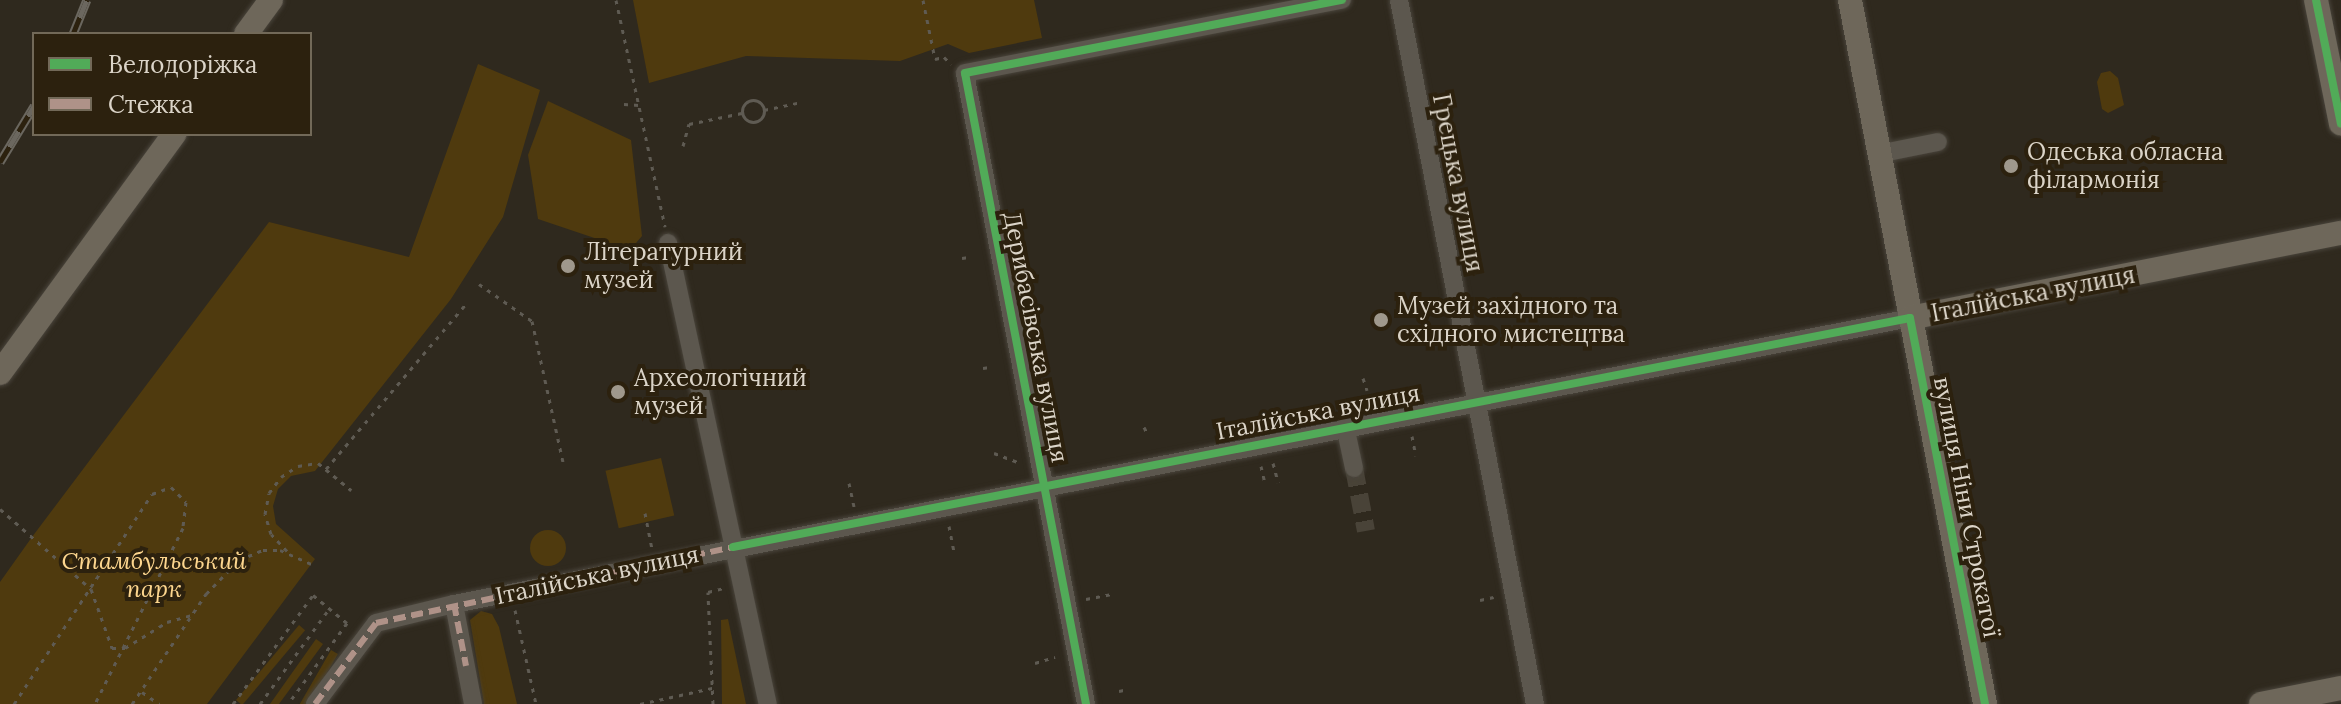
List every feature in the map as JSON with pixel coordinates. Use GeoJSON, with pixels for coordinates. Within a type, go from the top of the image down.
{"type":"FeatureCollection","features":[{"type":"Feature","properties":{"kind":"main road"},"geometry":{"type":"LineString","coordinates":[[247,32],[271,0]]}},
{"type":"Feature","properties":{"kind":"main road","name":"вулиця Ніни Строкатої"},"geometry":{"type":"LineString","coordinates":[[1850,0],[1985,704]]}},
{"type":"Feature","properties":{"kind":"main road"},"geometry":{"type":"LineString","coordinates":[[2316,0],[2341,124]]}},
{"type":"Feature","properties":{"kind":"main road"},"geometry":{"type":"LineString","coordinates":[[0,373],[173,136]]}},
{"type":"Feature","properties":{"kind":"main road","name":"Італійська вулиця"},"geometry":{"type":"LineString","coordinates":[[1910,318],[2341,233]]}},
{"type":"Feature","properties":{"kind":"main road"},"geometry":{"type":"LineString","coordinates":[[2261,704],[2341,688]]}},
{"type":"Feature","properties":{"kind":"street","name":"Дерибасівська вулиця"},"geometry":{"type":"LineString","coordinates":[[1086,704],[965,73],[1342,0]]}},
{"type":"Feature","properties":{"kind":"street","name":"Грецька вулиця"},"geometry":{"type":"LineString","coordinates":[[1399,0],[1535,704]]}},
{"type":"Feature","properties":{"kind":"street"},"geometry":{"type":"LineString","coordinates":[[1878,154],[1938,142]]}},
{"type":"Feature","properties":{"kind":"street"},"geometry":{"type":"LineString","coordinates":[[668,243],[768,704]]}},
{"type":"Feature","properties":{"kind":"street","name":"Італійська вулиця"},"geometry":{"type":"LineString","coordinates":[[315,704],[376,623],[454,604],[1345,426],[1910,318]]}},
{"type":"Feature","properties":{"kind":"street"},"geometry":{"type":"LineString","coordinates":[[1345,426],[1354,468]]}},
{"type":"Feature","properties":{"kind":"street"},"geometry":{"type":"LineString","coordinates":[[454,604],[473,704]]}},
{"type":"Feature","properties":{"kind":"path"},"geometry":{"type":"LineString","coordinates":[[616,0],[668,243]]}},
{"type":"Feature","properties":{"kind":"path"},"geometry":{"type":"LineString","coordinates":[[923,0],[935,59]]}},
{"type":"Feature","properties":{"kind":"path"},"geometry":{"type":"LineString","coordinates":[[683,146],[689,124],[742,113],[750,101],[758,101],[764,110]]}},
{"type":"Feature","properties":{"kind":"path"},"geometry":{"type":"LineString","coordinates":[[742,113],[754,123],[764,110],[802,102]]}},
{"type":"Feature","properties":{"kind":"path"},"geometry":{"type":"LineString","coordinates":[[624,104],[639,105]]}},
{"type":"Feature","properties":{"kind":"path"},"geometry":{"type":"LineString","coordinates":[[962,258],[969,257]]}},
{"type":"Feature","properties":{"kind":"path"},"geometry":{"type":"LineString","coordinates":[[479,284],[532,321],[563,462]]}},
{"type":"Feature","properties":{"kind":"path"},"geometry":{"type":"LineString","coordinates":[[326,469],[465,305]]}},
{"type":"Feature","properties":{"kind":"path"},"geometry":{"type":"LineString","coordinates":[[983,368],[990,367]]}},
{"type":"Feature","properties":{"kind":"path"},"geometry":{"type":"LineString","coordinates":[[1363,378],[1367,390]]}},
{"type":"Feature","properties":{"kind":"path"},"geometry":{"type":"LineString","coordinates":[[1144,427],[1147,433]]}},
{"type":"Feature","properties":{"kind":"path"},"geometry":{"type":"LineString","coordinates":[[1412,436],[1416,456]]}},
{"type":"Feature","properties":{"kind":"path"},"geometry":{"type":"LineString","coordinates":[[994,453],[1018,462]]}},
{"type":"Feature","properties":{"kind":"path"},"geometry":{"type":"LineString","coordinates":[[288,553],[267,524],[269,493],[281,477],[298,466],[318,463],[351,490]]}},
{"type":"Feature","properties":{"kind":"path"},"geometry":{"type":"LineString","coordinates":[[1273,463],[1278,482]]}},
{"type":"Feature","properties":{"kind":"path"},"geometry":{"type":"LineString","coordinates":[[1261,466],[1265,484]]}},
{"type":"Feature","properties":{"kind":"path"},"geometry":{"type":"LineString","coordinates":[[849,483],[858,523]]}},
{"type":"Feature","properties":{"kind":"path"},"geometry":{"type":"LineString","coordinates":[[14,704],[152,494],[165,486],[176,490],[186,502],[183,528],[95,704]]}},
{"type":"Feature","properties":{"kind":"path"},"geometry":{"type":"LineString","coordinates":[[0,509],[91,589],[107,642],[117,650],[167,622],[192,615]]}},
{"type":"Feature","properties":{"kind":"path"},"geometry":{"type":"LineString","coordinates":[[645,513],[656,563]]}},
{"type":"Feature","properties":{"kind":"path"},"geometry":{"type":"LineString","coordinates":[[949,526],[954,552]]}},
{"type":"Feature","properties":{"kind":"path"},"geometry":{"type":"LineString","coordinates":[[132,704],[192,615],[239,560],[263,550],[288,553],[311,564]]}},
{"type":"Feature","properties":{"kind":"path"},"geometry":{"type":"LineString","coordinates":[[713,704],[708,592],[726,587]]}},
{"type":"Feature","properties":{"kind":"path"},"geometry":{"type":"LineString","coordinates":[[511,593],[536,704]]}},
{"type":"Feature","properties":{"kind":"path"},"geometry":{"type":"LineString","coordinates":[[1086,599],[1111,594]]}},
{"type":"Feature","properties":{"kind":"path"},"geometry":{"type":"LineString","coordinates":[[233,704],[313,595],[347,623],[288,704]]}},
{"type":"Feature","properties":{"kind":"path"},"geometry":{"type":"LineString","coordinates":[[1480,600],[1494,597]]}},
{"type":"Feature","properties":{"kind":"path"},"geometry":{"type":"LineString","coordinates":[[260,704],[329,609]]}},
{"type":"Feature","properties":{"kind":"path"},"geometry":{"type":"LineString","coordinates":[[1035,663],[1055,657]]}},
{"type":"Feature","properties":{"kind":"path"},"geometry":{"type":"LineString","coordinates":[[640,704],[663,702],[712,688]]}},
{"type":"Feature","properties":{"kind":"path"},"geometry":{"type":"LineString","coordinates":[[1119,691],[1129,689]]}},
{"type":"Feature","properties":{"kind":"path"},"geometry":{"type":"LineString","coordinates":[[141,691],[159,704]]}},
{"type":"Feature","properties":{"kind":"green space"},"geometry":{"type":"Polygon","coordinates":[[[633,0],[1034,0],[1042,38],[969,53],[948,44],[900,61],[746,56],[649,83],[633,0]]]}},
{"type":"Feature","properties":{"kind":"green space","name":"Стамбульський парк"},"geometry":{"type":"Polygon","coordinates":[[[478,64],[540,90],[503,217],[451,299],[315,471],[291,476],[278,489],[273,506],[276,524],[315,559],[207,704],[0,704],[0,582],[32,537],[269,222],[409,257],[478,64]]]}},
{"type":"Feature","properties":{"kind":"green space"},"geometry":{"type":"Polygon","coordinates":[[[2110,71],[2118,78],[2124,105],[2108,113],[2102,109],[2097,82],[2101,73],[2110,71]]]}},
{"type":"Feature","properties":{"kind":"green space"},"geometry":{"type":"Polygon","coordinates":[[[548,101],[631,140],[642,236],[630,250],[538,219],[528,155],[548,101]]]}},
{"type":"Feature","properties":{"kind":"green space"},"geometry":{"type":"Polygon","coordinates":[[[661,458],[674,515],[619,528],[605,471],[661,458]]]}},
{"type":"Feature","properties":{"kind":"green space"},"geometry":{"type":"Polygon","coordinates":[[[548,530],[561,535],[566,548],[561,561],[548,566],[535,561],[530,548],[535,535],[548,530]]]}},
{"type":"Feature","properties":{"kind":"green space"},"geometry":{"type":"Polygon","coordinates":[[[481,611],[492,614],[499,627],[517,704],[484,704],[470,620],[481,611]]]}},
{"type":"Feature","properties":{"kind":"green space"},"geometry":{"type":"Polygon","coordinates":[[[728,619],[746,704],[722,704],[721,620],[728,619]]]}},
{"type":"Feature","properties":{"kind":"green space"},"geometry":{"type":"Polygon","coordinates":[[[299,625],[305,630],[243,704],[236,700],[299,625]]]}},
{"type":"Feature","properties":{"kind":"green space"},"geometry":{"type":"Polygon","coordinates":[[[316,639],[323,644],[279,704],[270,704],[316,639]]]}},
{"type":"Feature","properties":{"kind":"green space"},"geometry":{"type":"Polygon","coordinates":[[[331,650],[338,654],[309,704],[300,704],[331,650]]]}},
{"type":"Feature","properties":{"kind":"tunnel"},"geometry":{"type":"LineString","coordinates":[[1354,468],[1366,531]]}},
{"type":"Feature","properties":{"kind":"railway"},"geometry":{"type":"LineString","coordinates":[[74,32],[87,0]]}},
{"type":"Feature","properties":{"kind":"railway"},"geometry":{"type":"LineString","coordinates":[[0,162],[32,109]]}},
{"type":"Feature","properties":{"kind":"marked path"},"geometry":{"type":"LineString","coordinates":[[315,704],[376,623],[733,547]]}},
{"type":"Feature","properties":{"kind":"marked path"},"geometry":{"type":"LineString","coordinates":[[454,604],[466,666]]}},
{"type":"Feature","properties":{"kind":"cycle path"},"geometry":{"type":"LineString","coordinates":[[1086,704],[965,73],[1342,0]]}},
{"type":"Feature","properties":{"kind":"cycle path"},"geometry":{"type":"LineString","coordinates":[[2316,0],[2341,124]]}},
{"type":"Feature","properties":{"kind":"cycle path"},"geometry":{"type":"LineString","coordinates":[[733,547],[1910,318],[1985,704]]}},
{"type":"Feature","properties":{"kind":"place","name":"Одеська обласна філармонія"},"geometry":{"type":"Point","coordinates":[2011,166]}},
{"type":"Feature","properties":{"kind":"place","name":"Літературний музей"},"geometry":{"type":"Point","coordinates":[568,266]}},
{"type":"Feature","properties":{"kind":"place","name":"Музей західного та східного мистецтва"},"geometry":{"type":"Point","coordinates":[1381,320]}},
{"type":"Feature","properties":{"kind":"place","name":"Археологічний музей"},"geometry":{"type":"Point","coordinates":[618,392]}}]}
